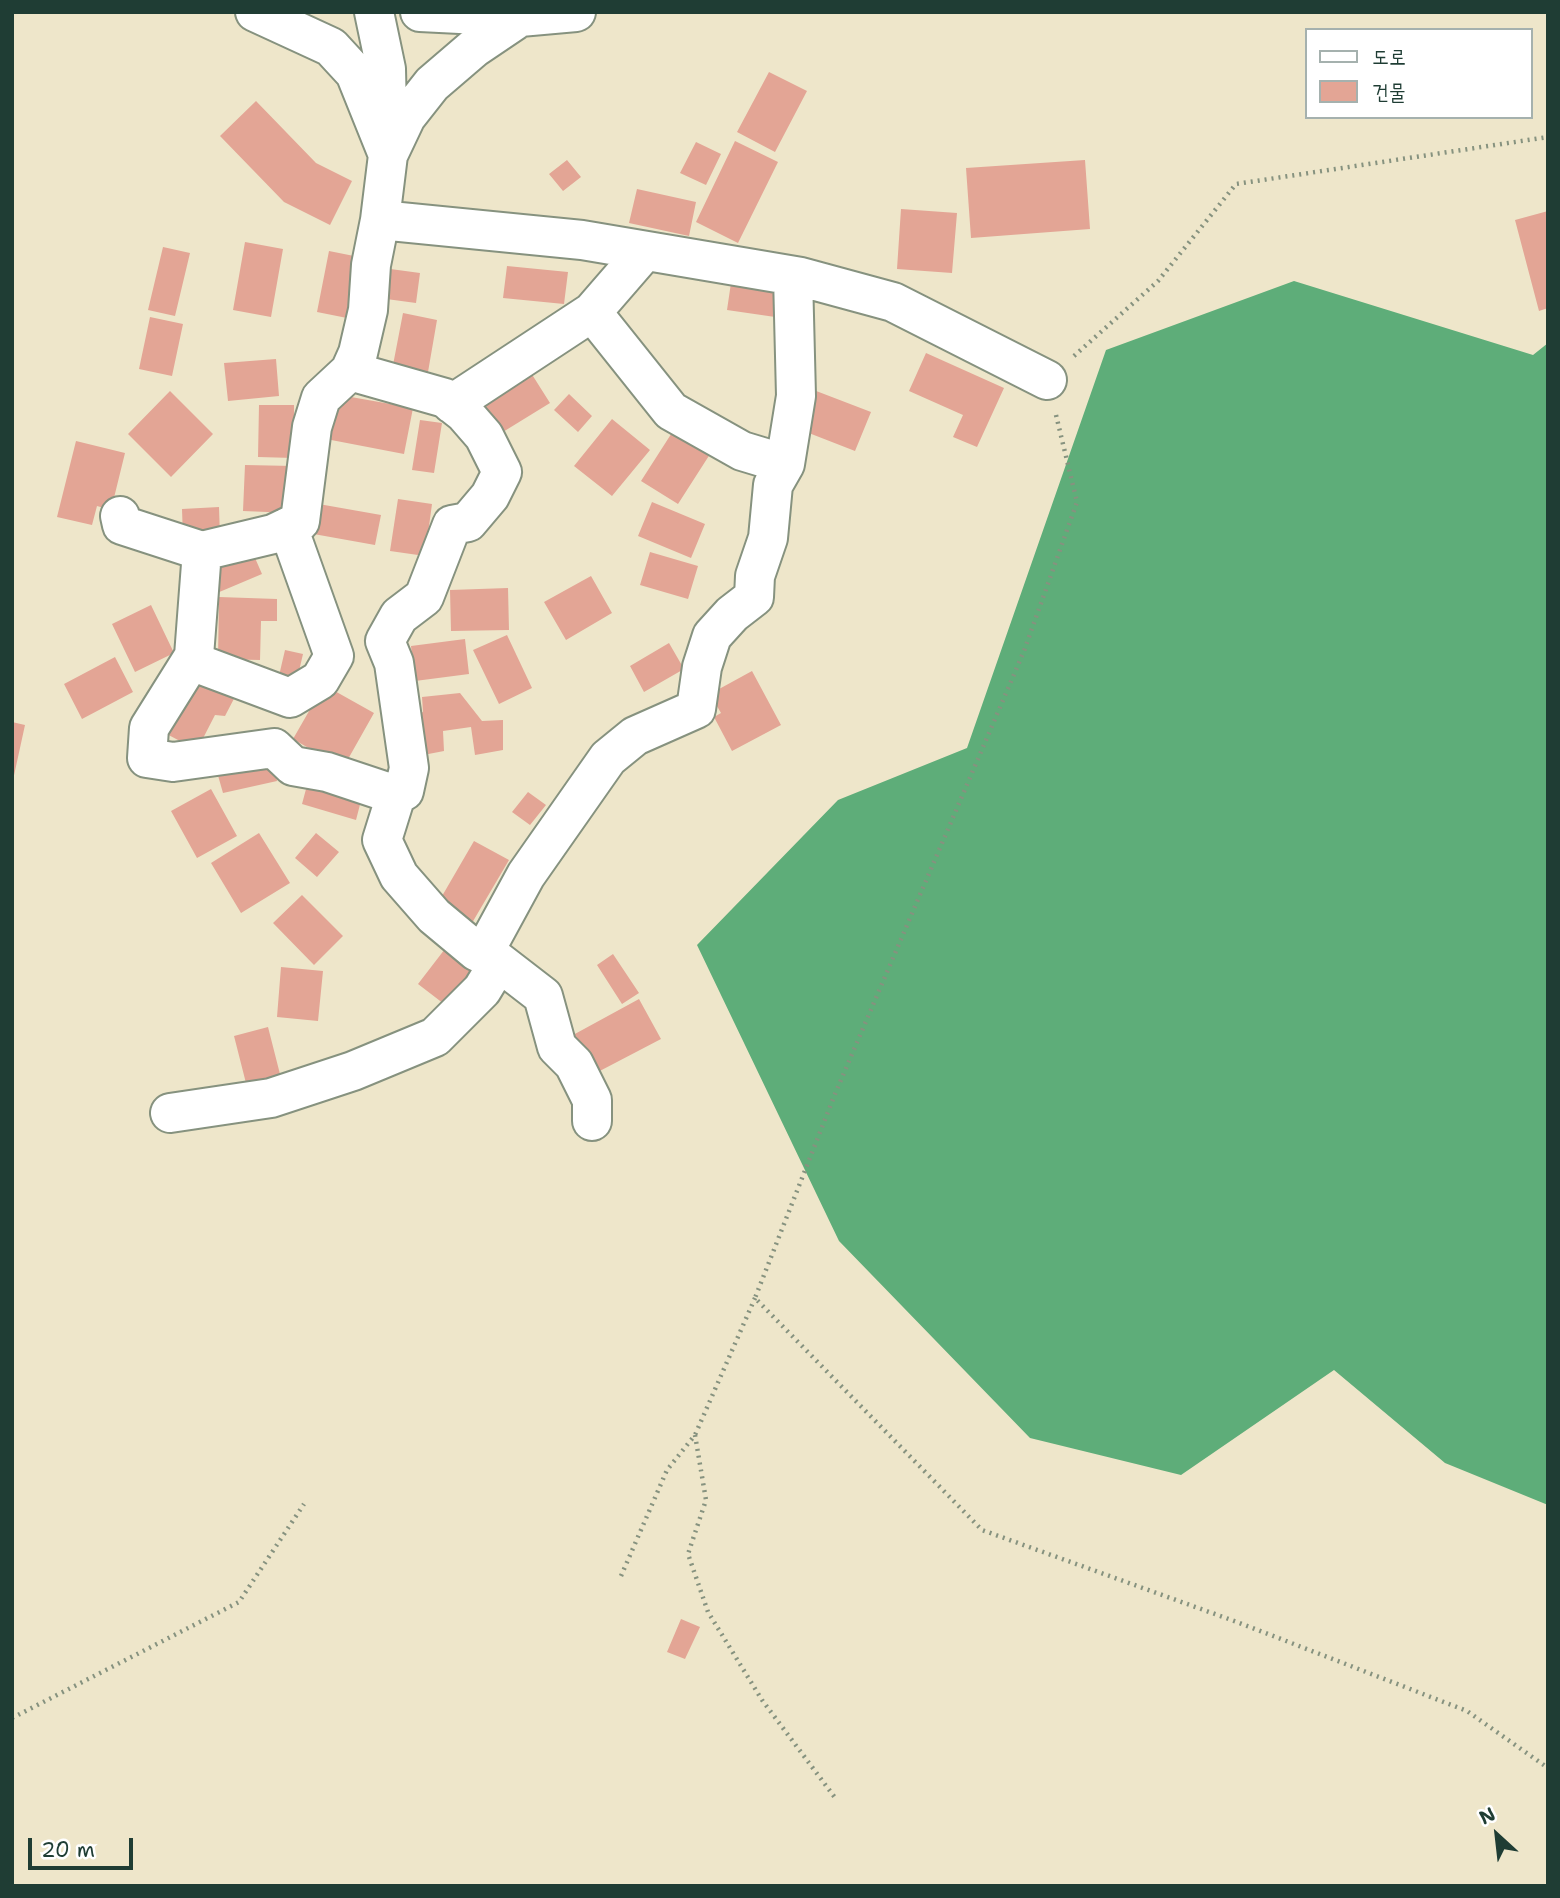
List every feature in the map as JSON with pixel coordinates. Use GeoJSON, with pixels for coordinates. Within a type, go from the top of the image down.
{"type":"FeatureCollection","features":[{"type":"Feature","properties":{"kind":"street"},"geometry":{"type":"LineString","coordinates":[[255,12],[319,41],[355,73],[388,155]]}},
{"type":"Feature","properties":{"kind":"street"},"geometry":{"type":"LineString","coordinates":[[120,516],[122,525],[202,551],[288,527],[300,521],[312,427],[321,398],[350,371],[358,353],[368,310],[388,155],[386,69],[374,12]]}},
{"type":"Feature","properties":{"kind":"street"},"geometry":{"type":"LineString","coordinates":[[421,12],[514,15],[576,12]]}},
{"type":"Feature","properties":{"kind":"street"},"geometry":{"type":"LineString","coordinates":[[388,155],[406,117],[432,84],[514,15]]}},
{"type":"Feature","properties":{"kind":"street"},"geometry":{"type":"LineString","coordinates":[[380,220],[582,240],[644,253],[793,276],[893,302],[1048,380]]}},
{"type":"Feature","properties":{"kind":"street"},"geometry":{"type":"LineString","coordinates":[[452,404],[592,312],[644,253]]}},
{"type":"Feature","properties":{"kind":"street"},"geometry":{"type":"LineString","coordinates":[[170,1113],[271,1098],[353,1071],[435,1037],[482,990],[491,958],[526,875],[608,758],[635,736],[696,709],[702,667],[712,636],[754,597],[755,576],[768,538],[773,485],[785,464],[796,397],[793,276]]}},
{"type":"Feature","properties":{"kind":"street"},"geometry":{"type":"LineString","coordinates":[[592,312],[671,411],[742,452],[785,464]]}},
{"type":"Feature","properties":{"kind":"street"},"geometry":{"type":"LineString","coordinates":[[191,661],[290,698],[320,680],[334,656],[385,640],[399,616],[424,597],[452,525],[468,522],[490,495],[502,472],[484,436],[452,404],[445,398],[350,371]]}},
{"type":"Feature","properties":{"kind":"street"},"geometry":{"type":"LineString","coordinates":[[288,527],[334,656]]}},
{"type":"Feature","properties":{"kind":"street"},"geometry":{"type":"LineString","coordinates":[[202,551],[194,656],[149,728],[147,758],[173,762],[274,748],[293,766],[327,772],[396,795],[404,791],[409,768],[394,663],[385,640]]}},
{"type":"Feature","properties":{"kind":"street"},"geometry":{"type":"LineString","coordinates":[[396,795],[383,840],[399,876],[434,916],[543,996],[557,1047],[574,1064],[592,1100],[592,1121]]}},
{"type":"Feature","properties":{"kind":"path"},"geometry":{"type":"LineString","coordinates":[[621,1576],[667,1470],[695,1435],[755,1298],[835,1094],[1024,651],[1077,502],[1048,380],[1158,281],[1236,184],[1548,137]]}},
{"type":"Feature","properties":{"kind":"path"},"geometry":{"type":"LineString","coordinates":[[755,1298],[982,1531],[1237,1622],[1467,1711],[1548,1768]]}},
{"type":"Feature","properties":{"kind":"path"},"geometry":{"type":"LineString","coordinates":[[695,1435],[706,1500],[688,1554],[708,1612],[762,1700],[836,1799]]}},
{"type":"Feature","properties":{"kind":"path"},"geometry":{"type":"LineString","coordinates":[[12,1718],[239,1602],[304,1504]]}},
{"type":"Feature","properties":{"kind":"green space"},"geometry":{"type":"Polygon","coordinates":[[[1294,281],[1533,355],[1548,343],[1548,1505],[1445,1463],[1334,1370],[1181,1475],[1030,1438],[839,1241],[697,945],[838,800],[967,748],[1106,350],[1294,281]]]}},
{"type":"Feature","properties":{"kind":"building"},"geometry":{"type":"Polygon","coordinates":[[[769,72],[807,91],[775,152],[737,132],[769,72]]]}},
{"type":"Feature","properties":{"kind":"building"},"geometry":{"type":"Polygon","coordinates":[[[256,101],[316,163],[352,181],[330,225],[284,202],[220,136],[256,101]]]}},
{"type":"Feature","properties":{"kind":"building"},"geometry":{"type":"Polygon","coordinates":[[[735,141],[778,162],[738,243],[696,222],[735,141]]]}},
{"type":"Feature","properties":{"kind":"building"},"geometry":{"type":"Polygon","coordinates":[[[696,142],[721,154],[706,185],[680,173],[696,142]]]}},
{"type":"Feature","properties":{"kind":"building"},"geometry":{"type":"Polygon","coordinates":[[[567,160],[581,177],[563,191],[549,174],[567,160]]]}},
{"type":"Feature","properties":{"kind":"building"},"geometry":{"type":"Polygon","coordinates":[[[1085,160],[1090,229],[971,238],[966,168],[1085,160]]]}},
{"type":"Feature","properties":{"kind":"building"},"geometry":{"type":"Polygon","coordinates":[[[637,189],[696,202],[689,236],[629,223],[637,189]]]}},
{"type":"Feature","properties":{"kind":"building"},"geometry":{"type":"Polygon","coordinates":[[[901,209],[957,213],[952,273],[897,269],[901,209]]]}},
{"type":"Feature","properties":{"kind":"building"},"geometry":{"type":"Polygon","coordinates":[[[1548,211],[1548,308],[1539,311],[1515,220],[1548,211]]]}},
{"type":"Feature","properties":{"kind":"building"},"geometry":{"type":"Polygon","coordinates":[[[245,242],[283,249],[271,317],[233,310],[245,242]]]}},
{"type":"Feature","properties":{"kind":"building"},"geometry":{"type":"Polygon","coordinates":[[[163,247],[190,253],[175,316],[148,310],[163,247]]]}},
{"type":"Feature","properties":{"kind":"building"},"geometry":{"type":"Polygon","coordinates":[[[329,251],[359,257],[347,318],[317,312],[329,251]]]}},
{"type":"Feature","properties":{"kind":"building"},"geometry":{"type":"Polygon","coordinates":[[[507,266],[568,272],[564,304],[503,298],[507,266]]]}},
{"type":"Feature","properties":{"kind":"building"},"geometry":{"type":"Polygon","coordinates":[[[383,268],[420,273],[416,303],[379,298],[383,268]]]}},
{"type":"Feature","properties":{"kind":"building"},"geometry":{"type":"Polygon","coordinates":[[[731,283],[787,292],[782,318],[727,310],[731,283]]]}},
{"type":"Feature","properties":{"kind":"building"},"geometry":{"type":"Polygon","coordinates":[[[403,313],[437,320],[428,372],[393,365],[403,313]]]}},
{"type":"Feature","properties":{"kind":"building"},"geometry":{"type":"Polygon","coordinates":[[[150,317],[183,324],[172,376],[139,369],[150,317]]]}},
{"type":"Feature","properties":{"kind":"building"},"geometry":{"type":"Polygon","coordinates":[[[926,353],[1004,388],[977,447],[953,437],[963,415],[909,391],[926,353]]]}},
{"type":"Feature","properties":{"kind":"building"},"geometry":{"type":"Polygon","coordinates":[[[276,359],[279,396],[228,401],[224,363],[276,359]]]}},
{"type":"Feature","properties":{"kind":"building"},"geometry":{"type":"Polygon","coordinates":[[[526,365],[550,403],[498,435],[474,397],[526,365]]]}},
{"type":"Feature","properties":{"kind":"building"},"geometry":{"type":"Polygon","coordinates":[[[811,389],[871,412],[855,451],[796,428],[811,389]]]}},
{"type":"Feature","properties":{"kind":"building"},"geometry":{"type":"Polygon","coordinates":[[[170,391],[213,434],[171,477],[128,434],[170,391]]]}},
{"type":"Feature","properties":{"kind":"building"},"geometry":{"type":"Polygon","coordinates":[[[334,394],[413,408],[404,454],[326,439],[334,394]]]}},
{"type":"Feature","properties":{"kind":"building"},"geometry":{"type":"Polygon","coordinates":[[[569,394],[592,416],[578,432],[554,410],[569,394]]]}},
{"type":"Feature","properties":{"kind":"building"},"geometry":{"type":"Polygon","coordinates":[[[259,405],[294,405],[294,458],[258,457],[259,405]]]}},
{"type":"Feature","properties":{"kind":"building"},"geometry":{"type":"Polygon","coordinates":[[[612,419],[650,450],[612,496],[574,466],[612,419]]]}},
{"type":"Feature","properties":{"kind":"building"},"geometry":{"type":"Polygon","coordinates":[[[420,420],[442,423],[434,473],[412,470],[420,420]]]}},
{"type":"Feature","properties":{"kind":"building"},"geometry":{"type":"Polygon","coordinates":[[[675,428],[712,451],[678,504],[641,481],[675,428]]]}},
{"type":"Feature","properties":{"kind":"building"},"geometry":{"type":"Polygon","coordinates":[[[76,441],[125,453],[111,510],[97,506],[92,525],[57,517],[76,441]]]}},
{"type":"Feature","properties":{"kind":"building"},"geometry":{"type":"Polygon","coordinates":[[[245,465],[293,466],[292,513],[243,511],[245,465]]]}},
{"type":"Feature","properties":{"kind":"building"},"geometry":{"type":"Polygon","coordinates":[[[398,499],[432,504],[425,556],[390,551],[398,499]]]}},
{"type":"Feature","properties":{"kind":"building"},"geometry":{"type":"Polygon","coordinates":[[[652,502],[705,524],[691,558],[638,536],[652,502]]]}},
{"type":"Feature","properties":{"kind":"building"},"geometry":{"type":"Polygon","coordinates":[[[313,503],[381,515],[375,545],[308,533],[313,503]]]}},
{"type":"Feature","properties":{"kind":"building"},"geometry":{"type":"Polygon","coordinates":[[[219,507],[220,537],[183,538],[182,509],[219,507]]]}},
{"type":"Feature","properties":{"kind":"building"},"geometry":{"type":"Polygon","coordinates":[[[252,551],[262,574],[217,593],[207,571],[252,551]]]}},
{"type":"Feature","properties":{"kind":"building"},"geometry":{"type":"Polygon","coordinates":[[[650,552],[698,566],[688,599],[640,585],[650,552]]]}},
{"type":"Feature","properties":{"kind":"building"},"geometry":{"type":"Polygon","coordinates":[[[591,576],[612,613],[566,640],[544,602],[591,576]]]}},
{"type":"Feature","properties":{"kind":"building"},"geometry":{"type":"Polygon","coordinates":[[[508,588],[509,630],[451,631],[450,590],[508,588]]]}},
{"type":"Feature","properties":{"kind":"building"},"geometry":{"type":"Polygon","coordinates":[[[219,597],[277,599],[277,621],[261,621],[260,660],[218,659],[219,597]]]}},
{"type":"Feature","properties":{"kind":"building"},"geometry":{"type":"Polygon","coordinates":[[[151,605],[174,653],[135,672],[112,624],[151,605]]]}},
{"type":"Feature","properties":{"kind":"building"},"geometry":{"type":"Polygon","coordinates":[[[507,635],[532,688],[499,704],[473,650],[507,635]]]}},
{"type":"Feature","properties":{"kind":"building"},"geometry":{"type":"Polygon","coordinates":[[[465,639],[469,674],[415,681],[411,646],[465,639]]]}},
{"type":"Feature","properties":{"kind":"building"},"geometry":{"type":"Polygon","coordinates":[[[669,643],[684,669],[644,692],[630,666],[669,643]]]}},
{"type":"Feature","properties":{"kind":"building"},"geometry":{"type":"Polygon","coordinates":[[[285,650],[303,654],[296,684],[278,680],[285,650]]]}},
{"type":"Feature","properties":{"kind":"building"},"geometry":{"type":"Polygon","coordinates":[[[115,657],[133,692],[82,719],[64,684],[115,657]]]}},
{"type":"Feature","properties":{"kind":"building"},"geometry":{"type":"Polygon","coordinates":[[[194,669],[238,691],[225,716],[215,715],[197,750],[161,731],[194,669]]]}},
{"type":"Feature","properties":{"kind":"building"},"geometry":{"type":"Polygon","coordinates":[[[752,671],[781,725],[732,751],[714,717],[721,713],[710,694],[752,671]]]}},
{"type":"Feature","properties":{"kind":"building"},"geometry":{"type":"Polygon","coordinates":[[[324,685],[374,713],[343,768],[293,739],[324,685]]]}},
{"type":"Feature","properties":{"kind":"building"},"geometry":{"type":"Polygon","coordinates":[[[460,693],[482,721],[503,720],[503,750],[475,755],[471,727],[443,731],[444,751],[418,756],[413,715],[423,712],[422,697],[460,693]]]}},
{"type":"Feature","properties":{"kind":"building"},"geometry":{"type":"Polygon","coordinates":[[[12,722],[25,725],[13,780],[12,780],[12,722]]]}},
{"type":"Feature","properties":{"kind":"building"},"geometry":{"type":"Polygon","coordinates":[[[273,759],[277,781],[223,793],[217,772],[273,759]]]}},
{"type":"Feature","properties":{"kind":"building"},"geometry":{"type":"Polygon","coordinates":[[[309,778],[363,793],[356,820],[302,804],[309,778]]]}},
{"type":"Feature","properties":{"kind":"building"},"geometry":{"type":"Polygon","coordinates":[[[211,789],[237,836],[197,858],[171,811],[211,789]]]}},
{"type":"Feature","properties":{"kind":"building"},"geometry":{"type":"Polygon","coordinates":[[[528,792],[546,805],[530,825],[512,812],[528,792]]]}},
{"type":"Feature","properties":{"kind":"building"},"geometry":{"type":"Polygon","coordinates":[[[259,833],[290,883],[241,913],[211,863],[259,833]]]}},
{"type":"Feature","properties":{"kind":"building"},"geometry":{"type":"Polygon","coordinates":[[[316,833],[339,852],[317,877],[295,858],[316,833]]]}},
{"type":"Feature","properties":{"kind":"building"},"geometry":{"type":"Polygon","coordinates":[[[474,841],[509,860],[472,923],[438,903],[474,841]]]}},
{"type":"Feature","properties":{"kind":"building"},"geometry":{"type":"Polygon","coordinates":[[[302,895],[343,936],[314,965],[273,923],[302,895]]]}},
{"type":"Feature","properties":{"kind":"building"},"geometry":{"type":"Polygon","coordinates":[[[448,945],[477,968],[448,1007],[418,984],[448,945]]]}},
{"type":"Feature","properties":{"kind":"building"},"geometry":{"type":"Polygon","coordinates":[[[613,954],[639,993],[622,1004],[597,965],[613,954]]]}},
{"type":"Feature","properties":{"kind":"building"},"geometry":{"type":"Polygon","coordinates":[[[281,967],[323,971],[318,1021],[277,1017],[281,967]]]}},
{"type":"Feature","properties":{"kind":"building"},"geometry":{"type":"Polygon","coordinates":[[[639,999],[661,1039],[594,1074],[573,1035],[639,999]]]}},
{"type":"Feature","properties":{"kind":"building"},"geometry":{"type":"Polygon","coordinates":[[[268,1027],[282,1082],[248,1091],[234,1036],[268,1027]]]}},
{"type":"Feature","properties":{"kind":"building"},"geometry":{"type":"Polygon","coordinates":[[[681,1619],[700,1627],[685,1659],[667,1652],[681,1619]]]}}]}
